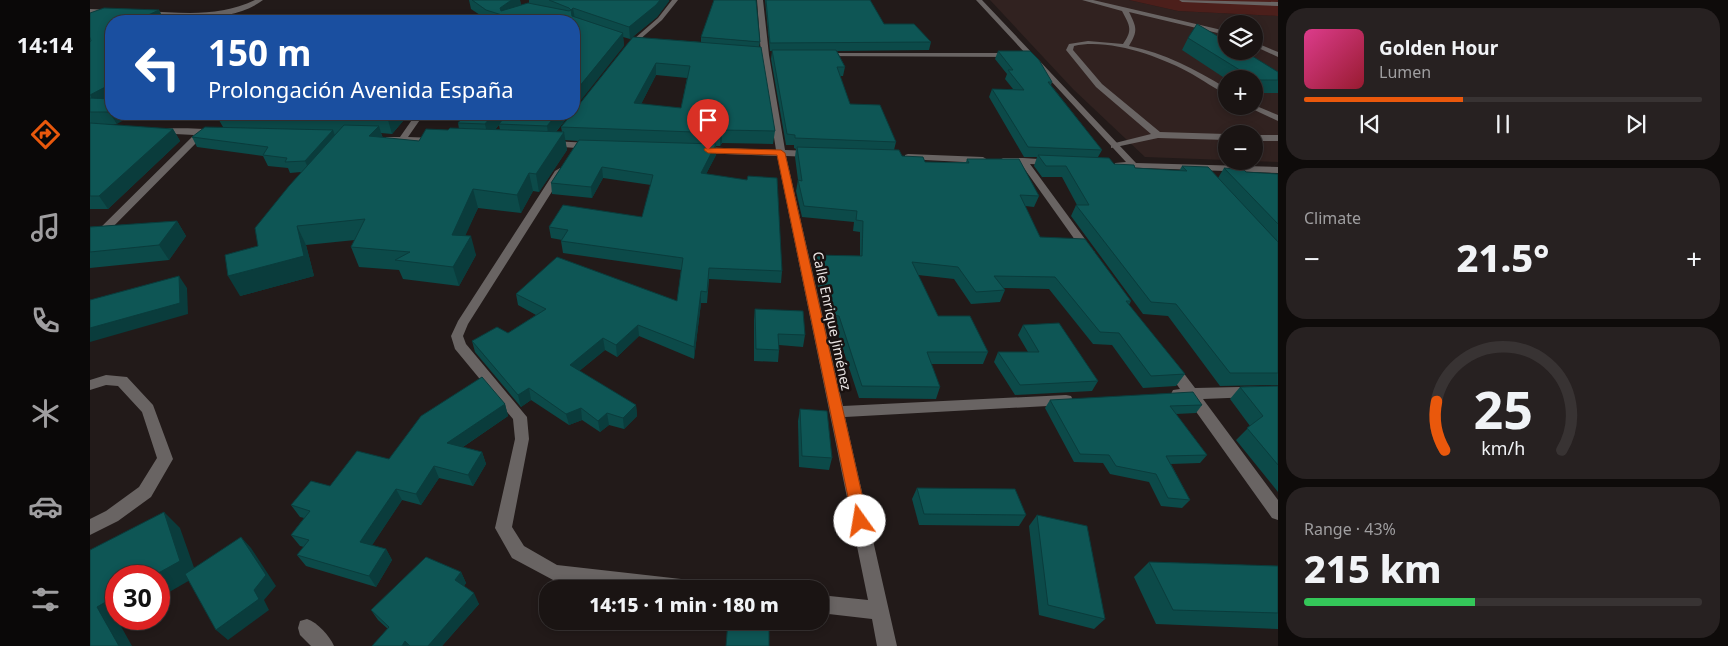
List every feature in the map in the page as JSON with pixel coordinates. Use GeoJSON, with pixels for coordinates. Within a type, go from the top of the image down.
{"type":"FeatureCollection","features":[{"type":"Feature","properties":{"kind":"street"},"geometry":{"type":"LineString","coordinates":[[218,15],[241,10],[260,0]]}},
{"type":"Feature","properties":{"kind":"street"},"geometry":{"type":"LineString","coordinates":[[625,50],[660,19],[675,0]]}},
{"type":"Feature","properties":{"kind":"street","name":"Calle Enrique Jiménez"},"geometry":{"type":"LineString","coordinates":[[760,0],[765,54],[781,153],[887,646]]}},
{"type":"Feature","properties":{"kind":"street"},"geometry":{"type":"LineString","coordinates":[[979,0],[1133,165]]}},
{"type":"Feature","properties":{"kind":"street"},"geometry":{"type":"LineString","coordinates":[[1085,0],[1218,31]]}},
{"type":"Feature","properties":{"kind":"street"},"geometry":{"type":"LineString","coordinates":[[1182,0],[1278,4]]}},
{"type":"Feature","properties":{"kind":"street"},"geometry":{"type":"LineString","coordinates":[[1125,10],[1132,24],[1134,34],[1125,46]]}},
{"type":"Feature","properties":{"kind":"street"},"geometry":{"type":"LineString","coordinates":[[90,11],[119,12]]}},
{"type":"Feature","properties":{"kind":"street"},"geometry":{"type":"LineString","coordinates":[[138,13],[189,15]]}},
{"type":"Feature","properties":{"kind":"street"},"geometry":{"type":"LineString","coordinates":[[623,41],[631,44],[640,44]]}},
{"type":"Feature","properties":{"kind":"street"},"geometry":{"type":"LineString","coordinates":[[1158,135],[1110,94],[1076,61],[1070,50],[1071,45],[1082,42],[1125,46],[1172,60],[1218,86]]}},
{"type":"Feature","properties":{"kind":"street"},"geometry":{"type":"LineString","coordinates":[[1263,48],[1278,54]]}},
{"type":"Feature","properties":{"kind":"street"},"geometry":{"type":"LineString","coordinates":[[814,55],[1030,55]]}},
{"type":"Feature","properties":{"kind":"street"},"geometry":{"type":"LineString","coordinates":[[1263,112],[1278,118]]}},
{"type":"Feature","properties":{"kind":"street"},"geometry":{"type":"LineString","coordinates":[[402,140],[416,120]]}},
{"type":"Feature","properties":{"kind":"street"},"geometry":{"type":"LineString","coordinates":[[146,130],[221,133]]}},
{"type":"Feature","properties":{"kind":"street"},"geometry":{"type":"LineString","coordinates":[[90,244],[202,132]]}},
{"type":"Feature","properties":{"kind":"street"},"geometry":{"type":"LineString","coordinates":[[1114,146],[1158,135],[1218,137]]}},
{"type":"Feature","properties":{"kind":"street"},"geometry":{"type":"LineString","coordinates":[[1263,138],[1278,138]]}},
{"type":"Feature","properties":{"kind":"street"},"geometry":{"type":"LineString","coordinates":[[384,139],[442,141]]}},
{"type":"Feature","properties":{"kind":"street"},"geometry":{"type":"LineString","coordinates":[[538,144],[556,140],[576,145],[599,146]]}},
{"type":"Feature","properties":{"kind":"street"},"geometry":{"type":"LineString","coordinates":[[576,145],[462,324],[457,336],[460,346],[520,417],[522,439],[504,528],[518,552],[555,573],[614,580]]}},
{"type":"Feature","properties":{"kind":"street"},"geometry":{"type":"LineString","coordinates":[[685,149],[820,154]]}},
{"type":"Feature","properties":{"kind":"street"},"geometry":{"type":"LineString","coordinates":[[897,157],[1059,163]]}},
{"type":"Feature","properties":{"kind":"street"},"geometry":{"type":"LineString","coordinates":[[1022,161],[1098,265]]}},
{"type":"Feature","properties":{"kind":"street"},"geometry":{"type":"LineString","coordinates":[[1105,164],[1278,170]]}},
{"type":"Feature","properties":{"kind":"street"},"geometry":{"type":"LineString","coordinates":[[1199,168],[1212,182]]}},
{"type":"Feature","properties":{"kind":"street"},"geometry":{"type":"LineString","coordinates":[[1162,353],[1278,513]]}},
{"type":"Feature","properties":{"kind":"street"},"geometry":{"type":"LineString","coordinates":[[90,385],[106,380],[122,381],[148,409],[165,459],[145,492],[112,516],[90,527]]}},
{"type":"Feature","properties":{"kind":"street"},"geometry":{"type":"LineString","coordinates":[[1166,394],[1278,391]]}},
{"type":"Feature","properties":{"kind":"street"},"geometry":{"type":"LineString","coordinates":[[836,412],[1080,399]]}},
{"type":"Feature","properties":{"kind":"street"},"geometry":{"type":"LineString","coordinates":[[829,605],[880,611]]}},
{"type":"Feature","properties":{"kind":"street"},"geometry":{"type":"LineString","coordinates":[[307,628],[324,646]]}},
{"type":"Feature","properties":{"kind":"shaded area"},"geometry":{"type":"Polygon","coordinates":[[[990,0],[1129,0],[1178,11],[1258,15],[1218,15],[1218,60],[1263,60],[1263,15],[1278,16],[1278,162],[1263,162],[1263,125],[1218,125],[1218,160],[1145,157],[1073,89],[990,0]]]}},
{"type":"Feature","properties":{"kind":"shaded area"},"geometry":{"type":"Polygon","coordinates":[[[1129,0],[1278,0],[1278,16],[1178,11],[1129,0]]]}},
{"type":"Feature","properties":{"kind":"building"},"geometry":{"type":"Polygon","coordinates":[[[472,0],[513,0],[500,8],[501,11],[528,3],[571,10],[572,15],[502,15],[486,10],[472,0]]]}},
{"type":"Feature","properties":{"kind":"building"},"geometry":{"type":"Polygon","coordinates":[[[549,0],[660,0],[629,27],[573,8],[571,10],[549,0]]]}},
{"type":"Feature","properties":{"kind":"building"},"geometry":{"type":"Polygon","coordinates":[[[714,0],[756,0],[760,42],[701,37],[714,0]]]}},
{"type":"Feature","properties":{"kind":"building"},"geometry":{"type":"Polygon","coordinates":[[[766,0],[870,0],[884,24],[914,24],[931,42],[770,43],[766,0]]]}},
{"type":"Feature","properties":{"kind":"building"},"geometry":{"type":"Polygon","coordinates":[[[104,8],[159,10],[148,15],[105,15],[105,87],[90,95],[91,41],[90,13],[104,8]]]}},
{"type":"Feature","properties":{"kind":"building"},"geometry":{"type":"Polygon","coordinates":[[[580,19],[623,33],[580,86],[580,19]]]}},
{"type":"Feature","properties":{"kind":"building"},"geometry":{"type":"Polygon","coordinates":[[[1197,24],[1218,36],[1218,57],[1188,38],[1197,24]]]}},
{"type":"Feature","properties":{"kind":"building"},"geometry":{"type":"Polygon","coordinates":[[[633,37],[761,47],[775,131],[722,130],[720,133],[561,127],[567,120],[580,120],[580,103],[633,37]],[[656,63],[634,103],[681,108],[690,66],[656,63]]]}},
{"type":"Feature","properties":{"kind":"building"},"geometry":{"type":"Polygon","coordinates":[[[772,50],[836,50],[845,67],[837,67],[850,104],[880,105],[896,142],[795,138],[795,135],[787,134],[772,50]]]}},
{"type":"Feature","properties":{"kind":"building"},"geometry":{"type":"Polygon","coordinates":[[[998,51],[1030,51],[1039,60],[1052,82],[1048,82],[1102,150],[1028,147],[992,89],[1024,90],[1008,70],[1013,70],[998,51]]]}},
{"type":"Feature","properties":{"kind":"building"},"geometry":{"type":"Polygon","coordinates":[[[1224,60],[1259,60],[1278,72],[1278,80],[1263,80],[1263,70],[1240,70],[1224,60]]]}},
{"type":"Feature","properties":{"kind":"building"},"geometry":{"type":"Polygon","coordinates":[[[90,98],[105,99],[105,112],[90,112],[90,98]]]}},
{"type":"Feature","properties":{"kind":"building"},"geometry":{"type":"Polygon","coordinates":[[[460,120],[488,120],[485,124],[458,123],[460,120]]]}},
{"type":"Feature","properties":{"kind":"building"},"geometry":{"type":"Polygon","coordinates":[[[502,120],[552,120],[547,126],[499,124],[502,120]]]}},
{"type":"Feature","properties":{"kind":"building"},"geometry":{"type":"Polygon","coordinates":[[[90,123],[173,129],[99,196],[90,196],[90,123]]]}},
{"type":"Feature","properties":{"kind":"building"},"geometry":{"type":"Polygon","coordinates":[[[344,125],[379,126],[369,136],[419,141],[426,129],[448,130],[450,128],[564,132],[536,174],[529,173],[517,195],[473,189],[452,235],[471,236],[453,267],[395,260],[410,252],[351,247],[365,219],[297,226],[304,256],[228,276],[225,255],[258,246],[255,228],[289,186],[344,125]]]}},
{"type":"Feature","properties":{"kind":"building"},"geometry":{"type":"Polygon","coordinates":[[[205,127],[333,130],[305,161],[285,162],[287,158],[263,155],[268,147],[192,137],[205,127]]]}},
{"type":"Feature","properties":{"kind":"building"},"geometry":{"type":"Polygon","coordinates":[[[579,140],[716,144],[701,173],[747,180],[748,176],[777,178],[782,271],[709,268],[707,292],[701,291],[694,347],[638,325],[616,345],[603,338],[570,365],[636,405],[623,418],[607,413],[598,421],[581,408],[566,414],[529,388],[518,395],[472,341],[497,327],[508,333],[546,309],[516,294],[557,257],[677,301],[683,258],[561,241],[568,230],[549,227],[563,205],[642,217],[653,175],[602,167],[591,187],[551,183],[579,140]]]}},
{"type":"Feature","properties":{"kind":"building"},"geometry":{"type":"Polygon","coordinates":[[[797,147],[899,150],[902,156],[923,157],[925,162],[969,163],[967,159],[1019,159],[1039,196],[1020,195],[1040,237],[1085,239],[1131,301],[1126,301],[1185,374],[1151,376],[1119,333],[1100,332],[1055,277],[994,276],[1005,290],[976,292],[958,267],[912,262],[938,316],[970,316],[988,352],[927,352],[940,387],[862,386],[839,316],[832,315],[829,309],[815,255],[862,256],[863,221],[856,220],[857,211],[804,206],[798,180],[802,181],[797,147]]]}},
{"type":"Feature","properties":{"kind":"building"},"geometry":{"type":"Polygon","coordinates":[[[1038,155],[1109,158],[1114,164],[1134,165],[1135,168],[1187,171],[1182,166],[1208,167],[1278,242],[1278,373],[1230,373],[1176,304],[1151,302],[1076,205],[1089,205],[1066,166],[1046,166],[1038,155]]]}},
{"type":"Feature","properties":{"kind":"building"},"geometry":{"type":"Polygon","coordinates":[[[1226,170],[1278,174],[1278,224],[1226,170]]]}},
{"type":"Feature","properties":{"kind":"building"},"geometry":{"type":"Polygon","coordinates":[[[177,221],[159,245],[90,252],[90,227],[177,221]]]}},
{"type":"Feature","properties":{"kind":"building"},"geometry":{"type":"Polygon","coordinates":[[[179,276],[180,303],[90,328],[90,300],[179,276]]]}},
{"type":"Feature","properties":{"kind":"building"},"geometry":{"type":"Polygon","coordinates":[[[755,309],[803,311],[805,335],[778,334],[779,350],[756,349],[755,309]]]}},
{"type":"Feature","properties":{"kind":"building"},"geometry":{"type":"Polygon","coordinates":[[[1059,323],[1098,381],[1020,385],[998,352],[1039,352],[1023,325],[1059,323]]]}},
{"type":"Feature","properties":{"kind":"building"},"geometry":{"type":"Polygon","coordinates":[[[482,377],[505,404],[447,443],[482,452],[468,475],[434,466],[416,494],[396,489],[360,542],[386,549],[369,576],[297,555],[309,540],[291,535],[310,511],[291,505],[311,481],[330,486],[357,451],[389,459],[421,416],[482,377]]]}},
{"type":"Feature","properties":{"kind":"building"},"geometry":{"type":"Polygon","coordinates":[[[1278,386],[1278,465],[1247,428],[1263,416],[1240,387],[1278,386]]]}},
{"type":"Feature","properties":{"kind":"building"},"geometry":{"type":"Polygon","coordinates":[[[1193,392],[1202,405],[1170,406],[1207,455],[1166,456],[1190,500],[1168,498],[1156,474],[1116,466],[1109,455],[1080,454],[1050,400],[1193,392]]]}},
{"type":"Feature","properties":{"kind":"building"},"geometry":{"type":"Polygon","coordinates":[[[800,409],[827,411],[832,458],[802,456],[800,409]]]}},
{"type":"Feature","properties":{"kind":"building"},"geometry":{"type":"Polygon","coordinates":[[[917,488],[1015,489],[1026,515],[924,514],[917,488]]]}},
{"type":"Feature","properties":{"kind":"building"},"geometry":{"type":"Polygon","coordinates":[[[164,512],[180,561],[170,567],[170,565],[105,565],[105,602],[97,607],[105,621],[105,630],[110,630],[119,646],[90,646],[90,550],[164,512]]]}},
{"type":"Feature","properties":{"kind":"building"},"geometry":{"type":"Polygon","coordinates":[[[1037,515],[1087,526],[1105,619],[1048,605],[1037,515]]]}},
{"type":"Feature","properties":{"kind":"building"},"geometry":{"type":"Polygon","coordinates":[[[241,537],[266,575],[254,590],[259,599],[216,630],[185,574],[241,537]]]}},
{"type":"Feature","properties":{"kind":"building"},"geometry":{"type":"Polygon","coordinates":[[[426,557],[461,572],[455,580],[474,593],[428,646],[410,646],[405,641],[402,646],[372,646],[389,627],[371,610],[426,557]]]}},
{"type":"Feature","properties":{"kind":"building"},"geometry":{"type":"Polygon","coordinates":[[[1149,562],[1278,566],[1278,613],[1173,610],[1149,562]]]}},
{"type":"Feature","properties":{"kind":"building"},"geometry":{"type":"Polygon","coordinates":[[[727,630],[769,630],[769,646],[726,646],[727,630]]]}},
{"type":"Feature","properties":{"kind":"route"},"geometry":{"type":"LineString","coordinates":[[708,150],[781,153],[860,521]]}}]}
